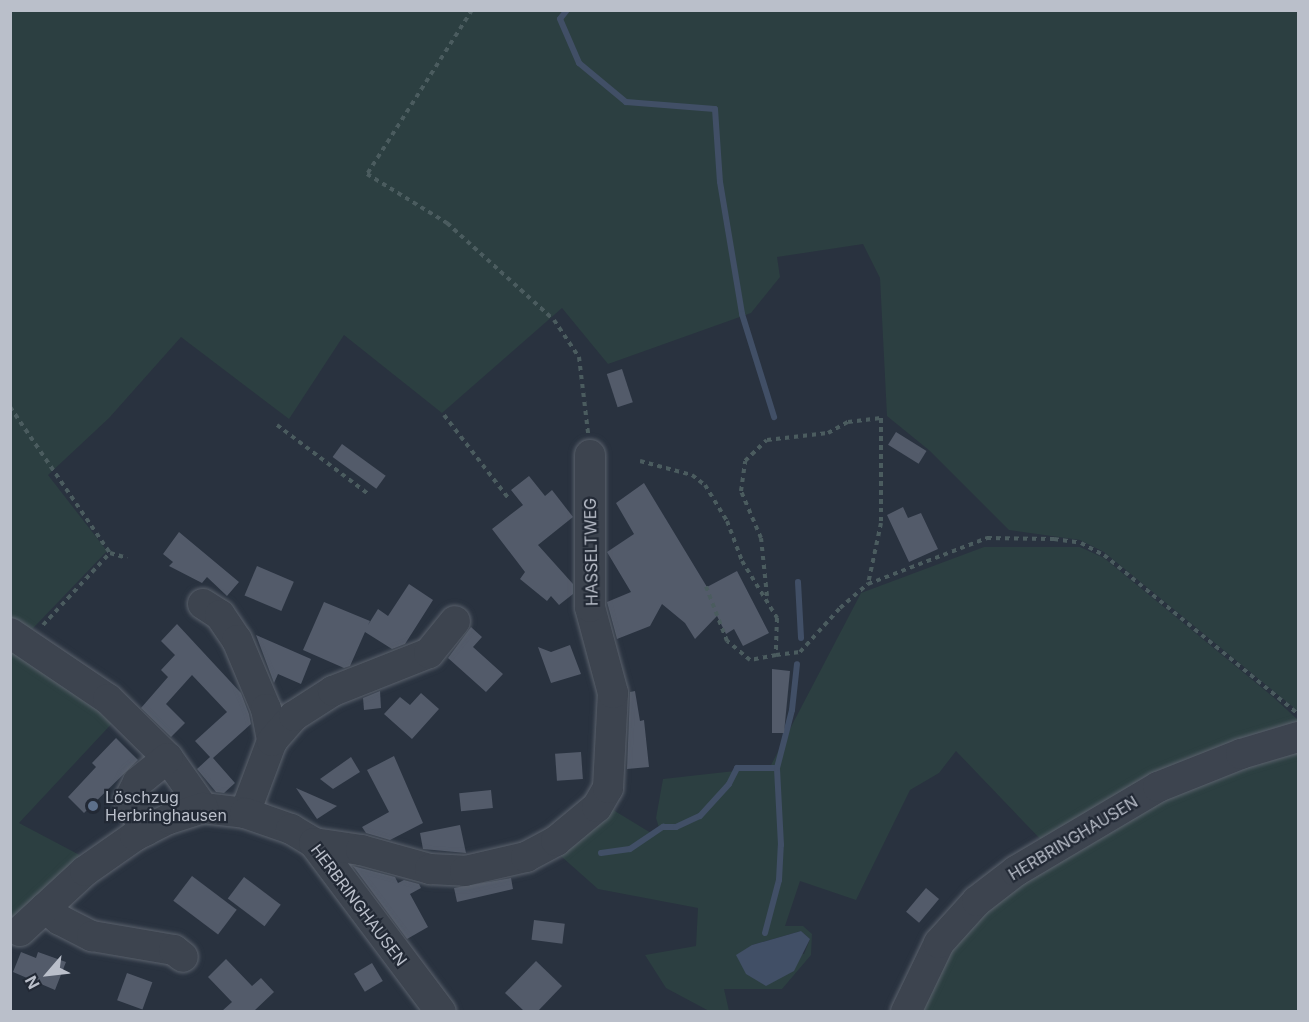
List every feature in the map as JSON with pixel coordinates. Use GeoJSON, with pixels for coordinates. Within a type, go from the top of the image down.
{"type":"FeatureCollection","features":[{"type":"Feature","properties":{"kind":"street","name":"HASSELTWEG"},"geometry":{"type":"LineString","coordinates":[[314,843],[361,850],[430,869],[465,871],[526,857],[556,841],[597,807],[608,788],[613,693],[590,607],[591,455]]}},
{"type":"Feature","properties":{"kind":"street"},"geometry":{"type":"LineString","coordinates":[[203,604],[220,615],[237,640],[266,709],[272,741]]}},
{"type":"Feature","properties":{"kind":"street"},"geometry":{"type":"LineString","coordinates":[[245,813],[272,741],[294,716],[333,690],[429,653],[455,621]]}},
{"type":"Feature","properties":{"kind":"street"},"geometry":{"type":"LineString","coordinates":[[19,638],[108,699],[168,758],[203,808],[145,831],[85,871],[20,931]]}},
{"type":"Feature","properties":{"kind":"street","name":"HERBRINGHAUSEN"},"geometry":{"type":"LineString","coordinates":[[906,1011],[939,944],[978,901],[1016,871],[1158,788],[1241,754],[1299,737]]}},
{"type":"Feature","properties":{"kind":"street"},"geometry":{"type":"LineString","coordinates":[[145,831],[129,800],[138,782],[168,758]]}},
{"type":"Feature","properties":{"kind":"street","name":"HERBRINGHAUSEN"},"geometry":{"type":"LineString","coordinates":[[203,808],[245,813],[291,829],[314,843],[441,1011]]}},
{"type":"Feature","properties":{"kind":"street"},"geometry":{"type":"LineString","coordinates":[[45,908],[60,920],[92,936],[174,950],[183,957]]}},
{"type":"Feature","properties":{"kind":"path"},"geometry":{"type":"LineString","coordinates":[[472,10],[367,174],[447,222],[554,320],[579,357],[591,455]]}},
{"type":"Feature","properties":{"kind":"path"},"geometry":{"type":"LineString","coordinates":[[10,407],[110,553],[127,558]]}},
{"type":"Feature","properties":{"kind":"path"},"geometry":{"type":"LineString","coordinates":[[444,415],[509,499]]}},
{"type":"Feature","properties":{"kind":"path"},"geometry":{"type":"LineString","coordinates":[[767,596],[761,538],[741,491],[745,460],[766,440],[828,433],[848,422],[881,418],[881,523],[868,584]]}},
{"type":"Feature","properties":{"kind":"path"},"geometry":{"type":"LineString","coordinates":[[277,425],[367,494]]}},
{"type":"Feature","properties":{"kind":"path"},"geometry":{"type":"LineString","coordinates":[[640,461],[692,475],[705,485],[727,521],[742,561],[767,596],[777,618],[776,655]]}},
{"type":"Feature","properties":{"kind":"path"},"geometry":{"type":"LineString","coordinates":[[705,584],[727,641],[750,660],[800,652],[840,608],[868,584],[987,538],[1054,539],[1081,543],[1104,555],[1299,714]]}},
{"type":"Feature","properties":{"kind":"path"},"geometry":{"type":"LineString","coordinates":[[19,638],[110,553]]}},
{"type":"Feature","properties":{"kind":"shaded area"},"geometry":{"type":"Polygon","coordinates":[[[10,11],[1298,11],[1298,711],[1104,552],[1080,540],[1009,530],[930,451],[887,416],[880,278],[863,244],[777,257],[780,277],[751,313],[608,364],[562,308],[442,413],[344,335],[289,419],[181,337],[109,418],[48,475],[107,551],[16,646],[117,718],[19,823],[91,861],[21,922],[11,917],[10,11]]]}},
{"type":"Feature","properties":{"kind":"shaded area"},"geometry":{"type":"Polygon","coordinates":[[[984,547],[1080,547],[1104,558],[1272,696],[1298,720],[1298,731],[1047,846],[956,751],[939,773],[910,790],[856,900],[800,881],[785,926],[803,926],[812,934],[811,955],[782,989],[724,989],[729,1011],[709,1011],[666,988],[645,955],[696,946],[698,908],[598,889],[553,849],[605,805],[651,833],[659,828],[656,818],[663,779],[770,767],[861,593],[984,547]],[[801,931],[752,945],[804,954],[810,939],[801,931]]]}},
{"type":"Feature","properties":{"kind":"shaded area"},"geometry":{"type":"Polygon","coordinates":[[[1298,746],[1298,1011],[914,1012],[963,922],[1102,823],[1298,746]]]}},
{"type":"Feature","properties":{"kind":"water"},"geometry":{"type":"Polygon","coordinates":[[[801,931],[810,939],[794,971],[766,986],[746,974],[736,955],[752,945],[801,931]]]}},
{"type":"Feature","properties":{"kind":"building"},"geometry":{"type":"Polygon","coordinates":[[[622,369],[633,402],[618,407],[607,374],[622,369]]]}},
{"type":"Feature","properties":{"kind":"building"},"geometry":{"type":"Polygon","coordinates":[[[896,432],[927,451],[919,464],[888,445],[896,432]]]}},
{"type":"Feature","properties":{"kind":"building"},"geometry":{"type":"Polygon","coordinates":[[[342,444],[386,476],[376,489],[333,457],[342,444]]]}},
{"type":"Feature","properties":{"kind":"building"},"geometry":{"type":"Polygon","coordinates":[[[529,476],[545,496],[552,490],[573,517],[538,545],[573,584],[573,594],[559,605],[551,596],[547,601],[520,579],[525,572],[492,529],[523,505],[511,490],[529,476]]]}},
{"type":"Feature","properties":{"kind":"building"},"geometry":{"type":"Polygon","coordinates":[[[644,483],[707,587],[737,571],[769,633],[743,646],[734,629],[726,634],[717,616],[695,639],[685,623],[662,604],[650,626],[617,639],[607,602],[631,592],[607,552],[634,534],[616,503],[644,483]]]}},
{"type":"Feature","properties":{"kind":"building"},"geometry":{"type":"Polygon","coordinates":[[[903,507],[908,518],[921,513],[938,549],[909,562],[887,515],[903,507]]]}},
{"type":"Feature","properties":{"kind":"building"},"geometry":{"type":"Polygon","coordinates":[[[179,532],[239,582],[227,596],[207,577],[202,583],[169,566],[173,562],[163,554],[179,532]]]}},
{"type":"Feature","properties":{"kind":"building"},"geometry":{"type":"Polygon","coordinates":[[[257,566],[294,582],[281,611],[244,595],[257,566]]]}},
{"type":"Feature","properties":{"kind":"building"},"geometry":{"type":"Polygon","coordinates":[[[409,584],[433,600],[405,644],[392,649],[365,632],[350,666],[344,668],[303,650],[324,602],[370,621],[368,625],[378,609],[388,616],[409,584]]]}},
{"type":"Feature","properties":{"kind":"building"},"geometry":{"type":"Polygon","coordinates":[[[177,624],[241,693],[249,714],[251,724],[213,758],[235,783],[224,793],[216,792],[197,769],[210,757],[195,741],[227,712],[192,675],[166,704],[185,723],[171,737],[141,708],[168,677],[161,670],[175,655],[161,641],[177,624]]]}},
{"type":"Feature","properties":{"kind":"building"},"geometry":{"type":"Polygon","coordinates":[[[471,627],[482,637],[473,647],[503,674],[486,692],[448,658],[471,627]]]}},
{"type":"Feature","properties":{"kind":"building"},"geometry":{"type":"Polygon","coordinates":[[[256,635],[311,659],[301,684],[278,674],[274,683],[256,635]]]}},
{"type":"Feature","properties":{"kind":"building"},"geometry":{"type":"Polygon","coordinates":[[[570,645],[581,674],[551,683],[538,647],[551,652],[570,645]]]}},
{"type":"Feature","properties":{"kind":"building"},"geometry":{"type":"Polygon","coordinates":[[[772,669],[790,671],[784,733],[772,733],[772,669]]]}},
{"type":"Feature","properties":{"kind":"building"},"geometry":{"type":"Polygon","coordinates":[[[380,691],[381,708],[364,710],[363,698],[380,691]]]}},
{"type":"Feature","properties":{"kind":"building"},"geometry":{"type":"Polygon","coordinates":[[[635,691],[640,721],[644,720],[649,767],[627,769],[630,692],[635,691]]]}},
{"type":"Feature","properties":{"kind":"building"},"geometry":{"type":"Polygon","coordinates":[[[421,693],[439,709],[412,739],[384,714],[400,697],[410,705],[421,693]]]}},
{"type":"Feature","properties":{"kind":"building"},"geometry":{"type":"Polygon","coordinates":[[[116,738],[138,760],[84,813],[68,797],[96,767],[92,763],[116,738]]]}},
{"type":"Feature","properties":{"kind":"building"},"geometry":{"type":"Polygon","coordinates":[[[581,752],[583,779],[557,781],[555,754],[581,752]]]}},
{"type":"Feature","properties":{"kind":"building"},"geometry":{"type":"Polygon","coordinates":[[[394,756],[423,823],[390,840],[366,833],[362,827],[389,812],[367,770],[394,756]]]}},
{"type":"Feature","properties":{"kind":"building"},"geometry":{"type":"Polygon","coordinates":[[[351,757],[360,772],[333,789],[320,779],[351,757]]]}},
{"type":"Feature","properties":{"kind":"building"},"geometry":{"type":"Polygon","coordinates":[[[296,788],[337,806],[317,819],[296,788]]]}},
{"type":"Feature","properties":{"kind":"building"},"geometry":{"type":"Polygon","coordinates":[[[491,790],[493,808],[461,811],[459,793],[491,790]]]}},
{"type":"Feature","properties":{"kind":"building"},"geometry":{"type":"Polygon","coordinates":[[[460,825],[466,853],[423,849],[420,833],[460,825]]]}},
{"type":"Feature","properties":{"kind":"building"},"geometry":{"type":"Polygon","coordinates":[[[353,866],[395,877],[398,883],[404,880],[419,884],[421,888],[410,894],[428,927],[407,939],[353,866]]]}},
{"type":"Feature","properties":{"kind":"building"},"geometry":{"type":"Polygon","coordinates":[[[192,876],[237,910],[218,934],[173,901],[192,876]]]}},
{"type":"Feature","properties":{"kind":"building"},"geometry":{"type":"Polygon","coordinates":[[[244,877],[281,905],[264,926],[228,899],[244,877]]]}},
{"type":"Feature","properties":{"kind":"building"},"geometry":{"type":"Polygon","coordinates":[[[511,878],[513,889],[457,902],[454,888],[511,878]]]}},
{"type":"Feature","properties":{"kind":"building"},"geometry":{"type":"Polygon","coordinates":[[[926,888],[939,899],[919,923],[906,912],[926,888]]]}},
{"type":"Feature","properties":{"kind":"building"},"geometry":{"type":"Polygon","coordinates":[[[534,920],[565,924],[562,944],[532,940],[534,920]]]}},
{"type":"Feature","properties":{"kind":"building"},"geometry":{"type":"Polygon","coordinates":[[[21,952],[36,958],[38,952],[66,962],[55,990],[13,972],[21,952]]]}},
{"type":"Feature","properties":{"kind":"building"},"geometry":{"type":"Polygon","coordinates":[[[226,959],[252,986],[261,978],[274,992],[254,1011],[222,1011],[232,1002],[208,977],[226,959]]]}},
{"type":"Feature","properties":{"kind":"building"},"geometry":{"type":"Polygon","coordinates":[[[536,961],[562,986],[538,1011],[524,1011],[505,993],[536,961]]]}},
{"type":"Feature","properties":{"kind":"building"},"geometry":{"type":"Polygon","coordinates":[[[372,963],[383,981],[365,992],[354,974],[372,963]]]}},
{"type":"Feature","properties":{"kind":"building"},"geometry":{"type":"Polygon","coordinates":[[[127,973],[152,982],[142,1009],[117,1000],[127,973]]]}},
{"type":"Feature","properties":{"kind":"waterway"},"geometry":{"type":"LineString","coordinates":[[567,10],[560,19],[579,63],[626,102],[715,109],[720,182],[742,314],[774,417]]}},
{"type":"Feature","properties":{"kind":"waterway"},"geometry":{"type":"LineString","coordinates":[[798,582],[801,638]]}},
{"type":"Feature","properties":{"kind":"waterway"},"geometry":{"type":"LineString","coordinates":[[765,933],[779,880],[781,845],[777,768],[792,710],[797,664]]}},
{"type":"Feature","properties":{"kind":"waterway"},"geometry":{"type":"LineString","coordinates":[[601,853],[630,849],[663,827],[676,827],[700,816],[729,784],[737,768],[777,768]]}},
{"type":"Feature","properties":{"kind":"place","name":"Löschzug Herbringhausen"},"geometry":{"type":"Point","coordinates":[93,806]}}]}
